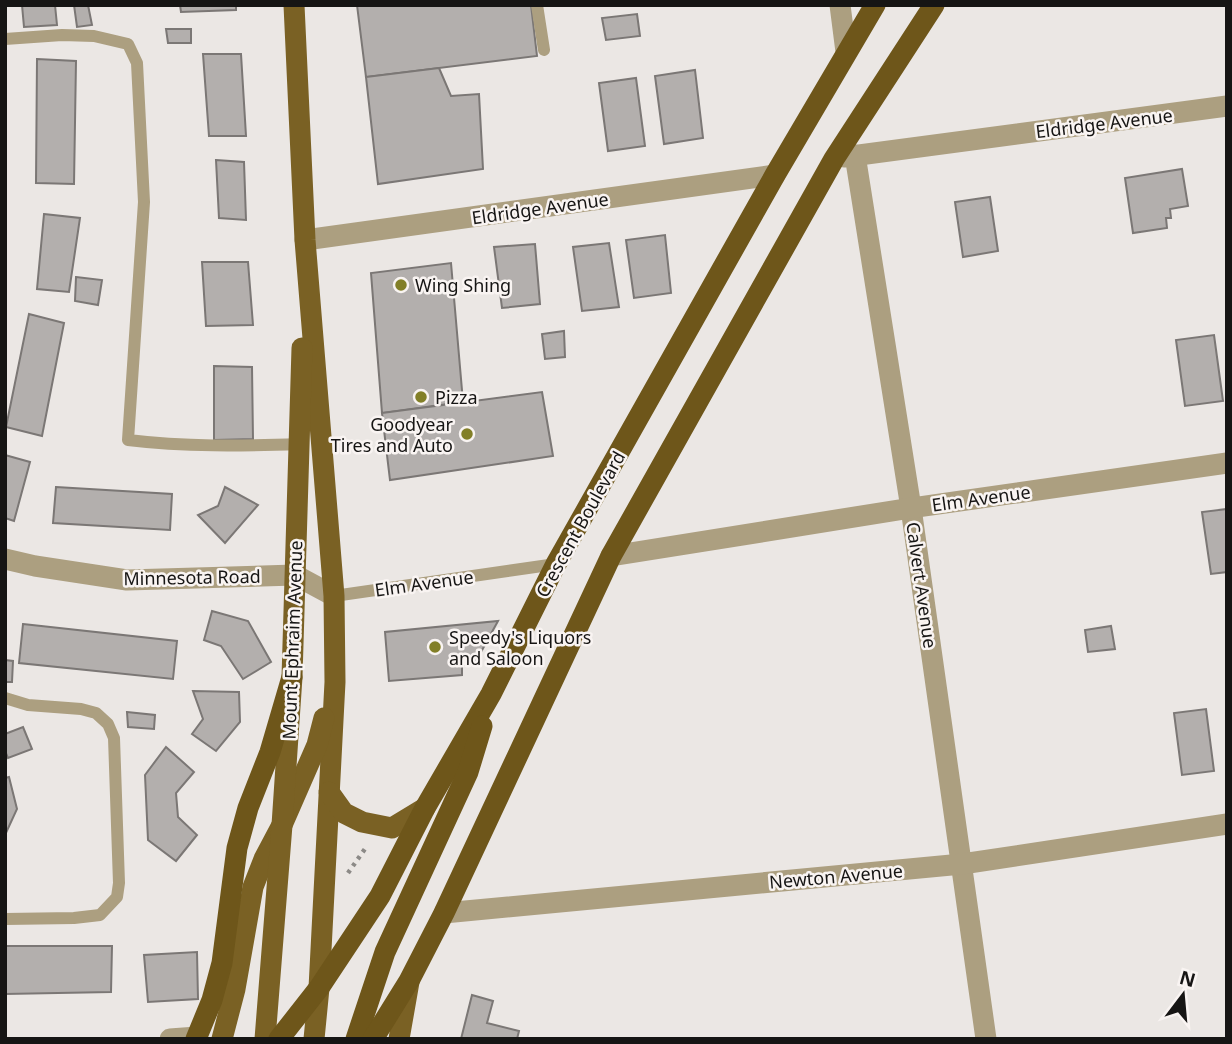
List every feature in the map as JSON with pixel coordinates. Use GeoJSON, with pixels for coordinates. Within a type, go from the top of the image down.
{"type":"FeatureCollection","features":[{"type":"Feature","properties":{"kind":"highway","name":"Crescent Boulevard"},"geometry":{"type":"LineString","coordinates":[[279,1039],[319,988],[380,896],[425,808],[491,694],[556,564],[775,175],[875,5]]}},
{"type":"Feature","properties":{"kind":"highway"},"geometry":{"type":"LineString","coordinates":[[373,1039],[409,981],[444,913],[611,556],[834,159],[934,5]]}},
{"type":"Feature","properties":{"kind":"highway"},"geometry":{"type":"LineString","coordinates":[[197,1038],[212,1000],[222,962],[237,848],[292,677]]}},
{"type":"Feature","properties":{"kind":"highway"},"geometry":{"type":"LineString","coordinates":[[356,1039],[385,952],[468,772],[491,694]]}},
{"type":"Feature","properties":{"kind":"main road","name":"Mount Ephraim Avenue"},"geometry":{"type":"LineString","coordinates":[[294,5],[305,240],[334,596],[335,682],[314,1039]]}},
{"type":"Feature","properties":{"kind":"main road","name":"Mount Ephraim Avenue"},"geometry":{"type":"LineString","coordinates":[[265,1039],[292,677],[305,240]]}},
{"type":"Feature","properties":{"kind":"main road"},"geometry":{"type":"LineString","coordinates":[[222,1039],[235,989],[253,887],[317,745],[335,682]]}},
{"type":"Feature","properties":{"kind":"main road"},"geometry":{"type":"LineString","coordinates":[[329,792],[344,813],[362,822],[392,828],[425,808]]}},
{"type":"Feature","properties":{"kind":"main road"},"geometry":{"type":"LineString","coordinates":[[398,1039],[409,981]]}},
{"type":"Feature","properties":{"kind":"main road"},"geometry":{"type":"LineString","coordinates":[[197,1038],[210,1034],[221,1023],[235,989]]}},
{"type":"Feature","properties":{"kind":"street"},"geometry":{"type":"LineString","coordinates":[[840,5],[846,52]]}},
{"type":"Feature","properties":{"kind":"street","name":"Eldridge Avenue"},"geometry":{"type":"LineString","coordinates":[[855,155],[1227,106]]}},
{"type":"Feature","properties":{"kind":"street"},"geometry":{"type":"LineString","coordinates":[[834,159],[855,155]]}},
{"type":"Feature","properties":{"kind":"street","name":"Calvert Avenue"},"geometry":{"type":"LineString","coordinates":[[855,155],[911,508],[986,1039]]}},
{"type":"Feature","properties":{"kind":"street","name":"Eldridge Avenue"},"geometry":{"type":"LineString","coordinates":[[305,240],[775,175]]}},
{"type":"Feature","properties":{"kind":"street","name":"Elm Avenue"},"geometry":{"type":"LineString","coordinates":[[611,556],[911,508],[1227,463]]}},
{"type":"Feature","properties":{"kind":"street","name":"Minnesota Road"},"geometry":{"type":"LineString","coordinates":[[5,558],[35,566],[127,580],[295,575]]}},
{"type":"Feature","properties":{"kind":"street"},"geometry":{"type":"LineString","coordinates":[[295,575],[334,596]]}},
{"type":"Feature","properties":{"kind":"street","name":"Newton Avenue"},"geometry":{"type":"LineString","coordinates":[[444,913],[962,864],[1227,824]]}},
{"type":"Feature","properties":{"kind":"street"},"geometry":{"type":"LineString","coordinates":[[170,1039],[197,1038]]}},
{"type":"Feature","properties":{"kind":"lane"},"geometry":{"type":"LineString","coordinates":[[537,5],[544,50]]}},
{"type":"Feature","properties":{"kind":"lane"},"geometry":{"type":"LineString","coordinates":[[5,39],[94,36],[128,44],[137,63],[144,202],[128,440],[179,445],[299,444]]}},
{"type":"Feature","properties":{"kind":"lane","name":"Elm Avenue"},"geometry":{"type":"LineString","coordinates":[[334,596],[556,564]]}},
{"type":"Feature","properties":{"kind":"lane"},"geometry":{"type":"LineString","coordinates":[[5,698],[28,705],[81,709],[96,713],[108,724],[114,738],[119,883],[117,897],[100,915],[5,919]]}},
{"type":"Feature","properties":{"kind":"path"},"geometry":{"type":"LineString","coordinates":[[345,877],[374,836]]}},
{"type":"Feature","properties":{"kind":"building"},"geometry":{"type":"Polygon","coordinates":[[[22,5],[55,5],[57,25],[24,27],[22,5]]]}},
{"type":"Feature","properties":{"kind":"building"},"geometry":{"type":"Polygon","coordinates":[[[74,5],[88,5],[92,25],[77,27],[74,5]]]}},
{"type":"Feature","properties":{"kind":"building"},"geometry":{"type":"Polygon","coordinates":[[[180,5],[236,5],[236,10],[181,12],[180,5]]]}},
{"type":"Feature","properties":{"kind":"building"},"geometry":{"type":"Polygon","coordinates":[[[357,5],[531,5],[537,56],[366,77],[357,5]]]}},
{"type":"Feature","properties":{"kind":"building"},"geometry":{"type":"Polygon","coordinates":[[[637,14],[640,36],[606,40],[602,18],[637,14]]]}},
{"type":"Feature","properties":{"kind":"building"},"geometry":{"type":"Polygon","coordinates":[[[166,29],[191,29],[191,43],[168,43],[166,29]]]}},
{"type":"Feature","properties":{"kind":"building"},"geometry":{"type":"Polygon","coordinates":[[[203,54],[241,54],[246,136],[209,136],[203,54]]]}},
{"type":"Feature","properties":{"kind":"building"},"geometry":{"type":"Polygon","coordinates":[[[37,59],[76,61],[74,184],[36,183],[37,59]]]}},
{"type":"Feature","properties":{"kind":"building"},"geometry":{"type":"Polygon","coordinates":[[[439,68],[451,96],[479,94],[483,169],[378,184],[366,77],[439,68]]]}},
{"type":"Feature","properties":{"kind":"building"},"geometry":{"type":"Polygon","coordinates":[[[695,70],[703,138],[664,144],[655,76],[695,70]]]}},
{"type":"Feature","properties":{"kind":"building"},"geometry":{"type":"Polygon","coordinates":[[[636,78],[645,146],[608,151],[599,83],[636,78]]]}},
{"type":"Feature","properties":{"kind":"building"},"geometry":{"type":"Polygon","coordinates":[[[216,160],[244,162],[246,220],[219,218],[216,160]]]}},
{"type":"Feature","properties":{"kind":"building"},"geometry":{"type":"Polygon","coordinates":[[[1182,169],[1188,206],[1170,209],[1171,218],[1166,218],[1167,228],[1133,233],[1125,178],[1182,169]]]}},
{"type":"Feature","properties":{"kind":"building"},"geometry":{"type":"Polygon","coordinates":[[[990,197],[998,251],[963,257],[955,202],[990,197]]]}},
{"type":"Feature","properties":{"kind":"building"},"geometry":{"type":"Polygon","coordinates":[[[44,214],[80,218],[69,292],[37,289],[44,214]]]}},
{"type":"Feature","properties":{"kind":"building"},"geometry":{"type":"Polygon","coordinates":[[[665,235],[671,293],[634,298],[626,240],[665,235]]]}},
{"type":"Feature","properties":{"kind":"building"},"geometry":{"type":"Polygon","coordinates":[[[609,243],[619,307],[582,311],[573,247],[609,243]]]}},
{"type":"Feature","properties":{"kind":"building"},"geometry":{"type":"Polygon","coordinates":[[[535,244],[540,304],[502,308],[494,247],[535,244]]]}},
{"type":"Feature","properties":{"kind":"building"},"geometry":{"type":"Polygon","coordinates":[[[202,262],[248,262],[253,325],[206,326],[202,262]]]}},
{"type":"Feature","properties":{"kind":"building"},"geometry":{"type":"Polygon","coordinates":[[[451,263],[463,402],[382,413],[371,273],[451,263]]]}},
{"type":"Feature","properties":{"kind":"building"},"geometry":{"type":"Polygon","coordinates":[[[76,277],[102,280],[98,305],[75,301],[76,277]]]}},
{"type":"Feature","properties":{"kind":"building"},"geometry":{"type":"Polygon","coordinates":[[[29,314],[64,323],[42,436],[6,427],[29,314]]]}},
{"type":"Feature","properties":{"kind":"building"},"geometry":{"type":"Polygon","coordinates":[[[564,331],[565,357],[545,359],[542,334],[564,331]]]}},
{"type":"Feature","properties":{"kind":"building"},"geometry":{"type":"Polygon","coordinates":[[[1214,335],[1223,401],[1185,406],[1176,340],[1214,335]]]}},
{"type":"Feature","properties":{"kind":"building"},"geometry":{"type":"Polygon","coordinates":[[[214,366],[252,367],[253,439],[214,440],[214,366]]]}},
{"type":"Feature","properties":{"kind":"building","name":"Goodyear Tires and Auto"},"geometry":{"type":"Polygon","coordinates":[[[542,392],[553,456],[390,480],[382,413],[542,392]]]}},
{"type":"Feature","properties":{"kind":"building"},"geometry":{"type":"Polygon","coordinates":[[[5,455],[30,462],[14,521],[5,518],[5,455]]]}},
{"type":"Feature","properties":{"kind":"building"},"geometry":{"type":"Polygon","coordinates":[[[56,487],[172,494],[170,530],[53,523],[56,487]]]}},
{"type":"Feature","properties":{"kind":"building"},"geometry":{"type":"Polygon","coordinates":[[[225,487],[258,505],[225,543],[198,515],[218,506],[225,487]]]}},
{"type":"Feature","properties":{"kind":"building"},"geometry":{"type":"Polygon","coordinates":[[[1227,509],[1227,572],[1211,574],[1202,512],[1227,509]]]}},
{"type":"Feature","properties":{"kind":"building"},"geometry":{"type":"Polygon","coordinates":[[[212,611],[248,621],[271,662],[243,679],[221,646],[204,640],[212,611]]]}},
{"type":"Feature","properties":{"kind":"building","name":"Speedy's Liquors and Saloon"},"geometry":{"type":"Polygon","coordinates":[[[498,621],[475,663],[462,665],[462,675],[389,681],[385,632],[498,621]]]}},
{"type":"Feature","properties":{"kind":"building"},"geometry":{"type":"Polygon","coordinates":[[[23,624],[177,641],[173,679],[19,663],[23,624]]]}},
{"type":"Feature","properties":{"kind":"building"},"geometry":{"type":"Polygon","coordinates":[[[1111,626],[1115,649],[1088,652],[1085,630],[1111,626]]]}},
{"type":"Feature","properties":{"kind":"building"},"geometry":{"type":"Polygon","coordinates":[[[5,660],[13,661],[12,682],[5,682],[5,660]]]}},
{"type":"Feature","properties":{"kind":"building"},"geometry":{"type":"Polygon","coordinates":[[[193,691],[239,692],[240,722],[216,751],[192,734],[203,719],[193,691]]]}},
{"type":"Feature","properties":{"kind":"building"},"geometry":{"type":"Polygon","coordinates":[[[1206,709],[1214,771],[1182,775],[1174,713],[1206,709]]]}},
{"type":"Feature","properties":{"kind":"building"},"geometry":{"type":"Polygon","coordinates":[[[127,712],[155,715],[154,729],[128,727],[127,712]]]}},
{"type":"Feature","properties":{"kind":"building"},"geometry":{"type":"Polygon","coordinates":[[[23,727],[32,749],[8,758],[5,751],[5,734],[23,727]]]}},
{"type":"Feature","properties":{"kind":"building"},"geometry":{"type":"Polygon","coordinates":[[[166,747],[194,772],[176,793],[178,817],[197,835],[176,861],[148,840],[145,775],[166,747]]]}},
{"type":"Feature","properties":{"kind":"building"},"geometry":{"type":"Polygon","coordinates":[[[9,777],[17,809],[5,835],[5,778],[9,777]]]}},
{"type":"Feature","properties":{"kind":"building"},"geometry":{"type":"Polygon","coordinates":[[[5,946],[112,946],[111,992],[5,994],[5,946]]]}},
{"type":"Feature","properties":{"kind":"building"},"geometry":{"type":"Polygon","coordinates":[[[197,952],[198,999],[148,1002],[144,955],[197,952]]]}},
{"type":"Feature","properties":{"kind":"building"},"geometry":{"type":"Polygon","coordinates":[[[472,995],[493,1001],[487,1023],[519,1031],[517,1039],[461,1039],[472,995]]]}},
{"type":"Feature","properties":{"kind":"place","name":"Wing Shing"},"geometry":{"type":"Point","coordinates":[401,285]}},
{"type":"Feature","properties":{"kind":"place","name":"Pizza"},"geometry":{"type":"Point","coordinates":[421,397]}},
{"type":"Feature","properties":{"kind":"place","name":"Goodyear Tires and Auto"},"geometry":{"type":"Point","coordinates":[467,434]}},
{"type":"Feature","properties":{"kind":"place","name":"Speedy's Liquors and Saloon"},"geometry":{"type":"Point","coordinates":[435,647]}}]}
